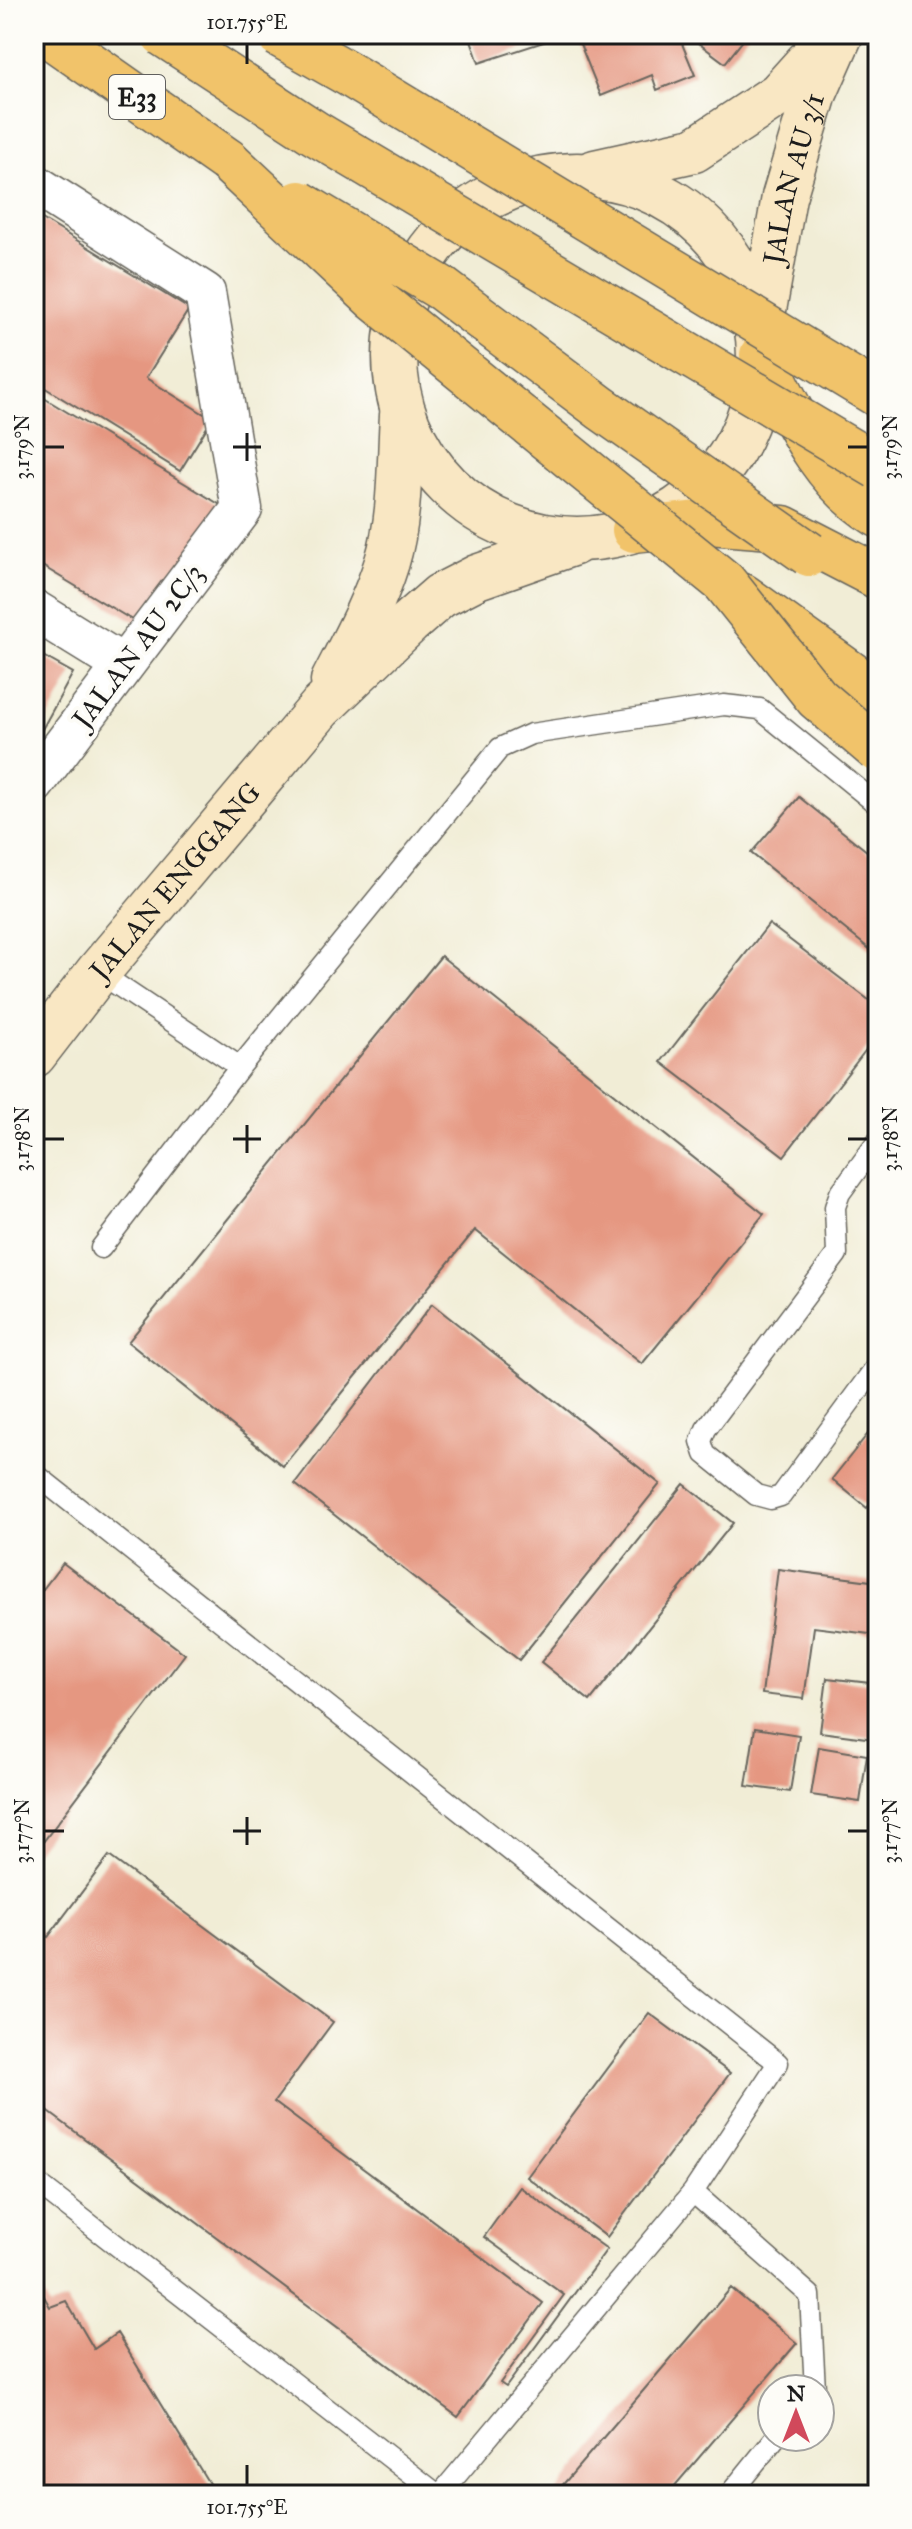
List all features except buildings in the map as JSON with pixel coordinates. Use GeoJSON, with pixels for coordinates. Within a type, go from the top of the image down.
{"type":"FeatureCollection","features":[{"type":"Feature","properties":{"kind":"highway","name":"E33"},"geometry":{"type":"LineString","coordinates":[[47,34],[228,161]]}},
{"type":"Feature","properties":{"kind":"highway"},"geometry":{"type":"LineString","coordinates":[[163,34],[315,133],[878,467]]}},
{"type":"Feature","properties":{"kind":"highway"},"geometry":{"type":"LineString","coordinates":[[278,34],[878,395]]}},
{"type":"Feature","properties":{"kind":"highway"},"geometry":{"type":"LineString","coordinates":[[228,161],[375,299],[724,582],[878,693]]}},
{"type":"Feature","properties":{"kind":"highway"},"geometry":{"type":"LineString","coordinates":[[228,161],[441,288],[601,408],[878,604]]}},
{"type":"Feature","properties":{"kind":"highway"},"geometry":{"type":"LineString","coordinates":[[761,341],[810,447],[854,501],[878,515]]}},
{"type":"Feature","properties":{"kind":"highway"},"geometry":{"type":"LineString","coordinates":[[634,530],[709,522],[783,528],[878,577]]}},
{"type":"Feature","properties":{"kind":"highway"},"geometry":{"type":"LineString","coordinates":[[724,582],[817,698],[878,750]]}},
{"type":"Feature","properties":{"kind":"main road","name":"JALAN AU 3/1"},"geometry":{"type":"LineString","coordinates":[[584,175],[694,150],[779,94],[833,34]]}},
{"type":"Feature","properties":{"kind":"main road","name":"JALAN AU 3/1"},"geometry":{"type":"LineString","coordinates":[[584,539],[634,530],[680,508],[717,474],[744,431],[758,382],[761,341],[784,197],[815,93],[841,34]]}},
{"type":"Feature","properties":{"kind":"main road"},"geometry":{"type":"LineString","coordinates":[[584,539],[525,532],[472,507],[429,467],[402,415],[393,357],[402,299],[430,247],[473,207],[526,182],[584,175],[635,184],[680,207],[718,240],[744,283],[761,341]]}},
{"type":"Feature","properties":{"kind":"main road","name":"JALAN ENGGANG"},"geometry":{"type":"LineString","coordinates":[[320,708],[373,603],[388,559],[395,521],[402,415]]}},
{"type":"Feature","properties":{"kind":"main road","name":"JALAN ENGGANG"},"geometry":{"type":"LineString","coordinates":[[34,1055],[98,972],[320,708],[440,596],[477,577],[584,539]]}},
{"type":"Feature","properties":{"kind":"street","name":"JALAN AU 2C/3"},"geometry":{"type":"LineString","coordinates":[[34,184],[205,293],[242,509],[34,784]]}},
{"type":"Feature","properties":{"kind":"street"},"geometry":{"type":"LineString","coordinates":[[34,610],[123,665]]}},
{"type":"Feature","properties":{"kind":"lane"},"geometry":{"type":"LineString","coordinates":[[101,1248],[240,1067],[500,748],[531,734],[724,705],[760,709],[878,805]]}},
{"type":"Feature","properties":{"kind":"lane"},"geometry":{"type":"LineString","coordinates":[[98,972],[240,1067]]}},
{"type":"Feature","properties":{"kind":"lane"},"geometry":{"type":"LineString","coordinates":[[878,1141],[840,1193],[835,1207],[837,1254],[706,1429],[701,1441],[705,1454],[756,1495],[771,1499],[781,1496],[878,1364]]}},
{"type":"Feature","properties":{"kind":"lane"},"geometry":{"type":"LineString","coordinates":[[34,1473],[778,2063],[693,2192],[439,2495],[34,2181]]}},
{"type":"Feature","properties":{"kind":"lane"},"geometry":{"type":"LineString","coordinates":[[693,2192],[810,2295],[814,2373]]}},
{"type":"Feature","properties":{"kind":"lane"},"geometry":{"type":"LineString","coordinates":[[729,2495],[763,2453]]}}]}
